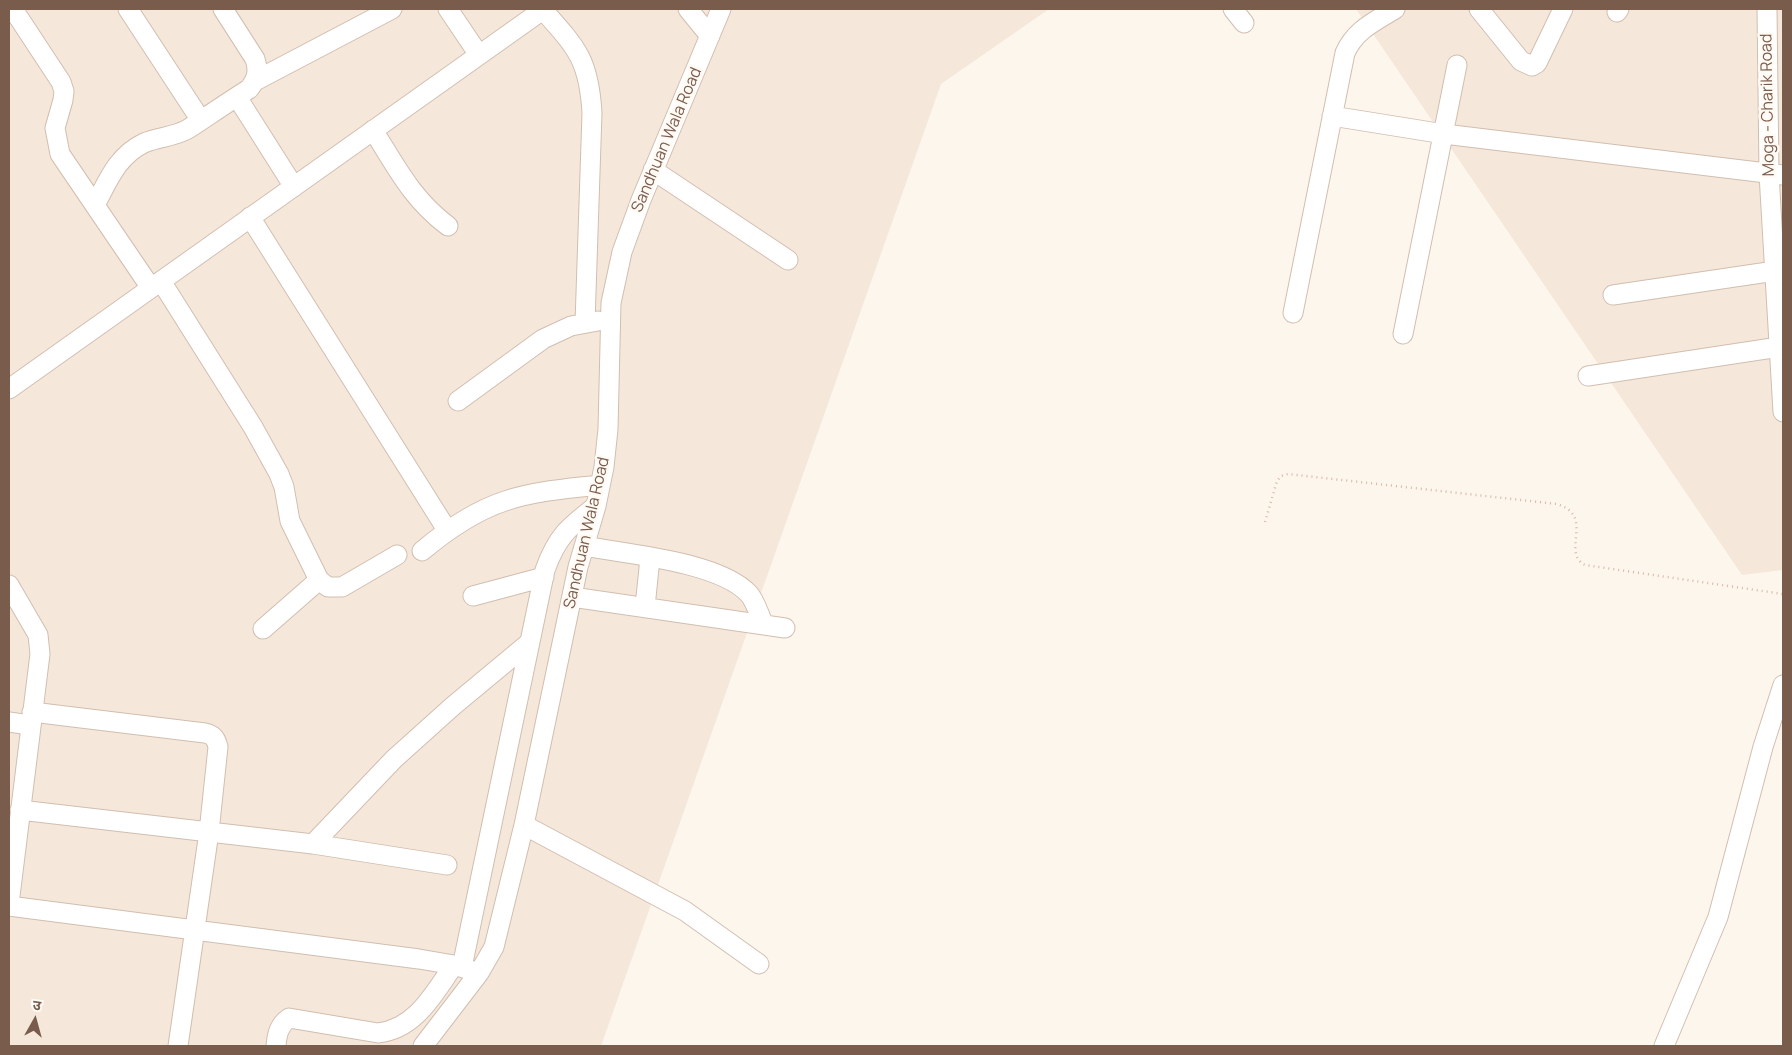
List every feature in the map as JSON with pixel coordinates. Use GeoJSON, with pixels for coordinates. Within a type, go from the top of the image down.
{"type":"FeatureCollection","features":[{"type":"Feature","properties":{"kind":"street"},"geometry":{"type":"LineString","coordinates":[[14,9],[61,82],[64,91],[55,128],[55,140],[60,154],[94,205],[156,284],[253,427],[284,487],[290,521],[319,580],[328,587],[342,587],[397,555]]}},
{"type":"Feature","properties":{"kind":"street"},"geometry":{"type":"LineString","coordinates":[[128,9],[200,120]]}},
{"type":"Feature","properties":{"kind":"street"},"geometry":{"type":"LineString","coordinates":[[223,9],[255,59],[258,66],[255,81]]}},
{"type":"Feature","properties":{"kind":"street"},"geometry":{"type":"LineString","coordinates":[[94,205],[112,171],[126,156],[145,143],[174,135],[237,97],[249,89],[255,81],[392,9]]}},
{"type":"Feature","properties":{"kind":"street"},"geometry":{"type":"LineString","coordinates":[[448,9],[479,55]]}},
{"type":"Feature","properties":{"kind":"street"},"geometry":{"type":"LineString","coordinates":[[9,389],[544,9],[572,42],[584,61],[590,86],[592,113],[586,323]]}},
{"type":"Feature","properties":{"kind":"street"},"geometry":{"type":"LineString","coordinates":[[688,9],[710,36]]}},
{"type":"Feature","properties":{"kind":"street","name":"Sandhuan Wala Road"},"geometry":{"type":"LineString","coordinates":[[423,1046],[465,968],[494,947],[524,824],[572,596],[600,485],[608,429],[611,303],[622,252],[653,170],[721,9]]}},
{"type":"Feature","properties":{"kind":"street"},"geometry":{"type":"LineString","coordinates":[[1293,313],[1345,53],[1351,39],[1395,9]]}},
{"type":"Feature","properties":{"kind":"street"},"geometry":{"type":"LineString","coordinates":[[1479,9],[1521,61],[1532,66],[1537,63],[1563,9]]}},
{"type":"Feature","properties":{"kind":"street","name":"Moga - Charik Road"},"geometry":{"type":"LineString","coordinates":[[1772,18],[1776,174],[1775,272],[1783,412]]}},
{"type":"Feature","properties":{"kind":"street"},"geometry":{"type":"LineString","coordinates":[[1403,334],[1457,65]]}},
{"type":"Feature","properties":{"kind":"street"},"geometry":{"type":"LineString","coordinates":[[237,97],[294,187]]}},
{"type":"Feature","properties":{"kind":"street"},"geometry":{"type":"LineString","coordinates":[[1332,116],[1444,134],[1776,174]]}},
{"type":"Feature","properties":{"kind":"street"},"geometry":{"type":"LineString","coordinates":[[373,130],[413,194],[423,206],[448,226]]}},
{"type":"Feature","properties":{"kind":"street"},"geometry":{"type":"LineString","coordinates":[[653,170],[788,260]]}},
{"type":"Feature","properties":{"kind":"street"},"geometry":{"type":"LineString","coordinates":[[250,217],[447,530]]}},
{"type":"Feature","properties":{"kind":"street"},"geometry":{"type":"LineString","coordinates":[[1613,295],[1775,272]]}},
{"type":"Feature","properties":{"kind":"street"},"geometry":{"type":"LineString","coordinates":[[458,401],[556,331],[611,318]]}},
{"type":"Feature","properties":{"kind":"street"},"geometry":{"type":"LineString","coordinates":[[1588,376],[1779,347]]}},
{"type":"Feature","properties":{"kind":"street"},"geometry":{"type":"LineString","coordinates":[[422,551],[447,530],[484,508],[511,497],[541,491],[600,485]]}},
{"type":"Feature","properties":{"kind":"street"},"geometry":{"type":"LineString","coordinates":[[276,1046],[278,1031],[282,1023],[289,1018],[378,1032],[391,1031],[418,1014],[465,968],[530,642],[550,555],[565,530],[596,506]]}},
{"type":"Feature","properties":{"kind":"street"},"geometry":{"type":"LineString","coordinates":[[584,546],[701,567],[723,575],[750,595],[764,624]]}},
{"type":"Feature","properties":{"kind":"street"},"geometry":{"type":"LineString","coordinates":[[645,607],[650,558]]}},
{"type":"Feature","properties":{"kind":"street"},"geometry":{"type":"LineString","coordinates":[[473,596],[544,577]]}},
{"type":"Feature","properties":{"kind":"street"},"geometry":{"type":"LineString","coordinates":[[262,630],[319,580]]}},
{"type":"Feature","properties":{"kind":"street"},"geometry":{"type":"LineString","coordinates":[[9,585],[32,623],[40,644],[9,905],[465,968]]}},
{"type":"Feature","properties":{"kind":"street"},"geometry":{"type":"LineString","coordinates":[[572,596],[786,628]]}},
{"type":"Feature","properties":{"kind":"street"},"geometry":{"type":"LineString","coordinates":[[313,844],[394,759],[453,706],[530,642]]}},
{"type":"Feature","properties":{"kind":"street"},"geometry":{"type":"LineString","coordinates":[[1664,1046],[1718,917],[1763,747],[1783,685]]}},
{"type":"Feature","properties":{"kind":"street"},"geometry":{"type":"LineString","coordinates":[[9,722],[31,719],[212,735],[218,747],[209,832],[178,1046]]}},
{"type":"Feature","properties":{"kind":"street"},"geometry":{"type":"LineString","coordinates":[[20,810],[313,844],[447,865]]}},
{"type":"Feature","properties":{"kind":"street"},"geometry":{"type":"LineString","coordinates":[[524,824],[685,911],[759,964]]}},
{"type":"Feature","properties":{"kind":"path"},"geometry":{"type":"LineString","coordinates":[[1265,522],[1277,481],[1281,476],[1288,474],[1557,504],[1567,507],[1574,515],[1576,520],[1576,553],[1580,562],[1585,565],[1783,594]]}},
{"type":"Feature","properties":{"kind":"shaded area"},"geometry":{"type":"Polygon","coordinates":[[[9,9],[1049,9],[941,84],[601,1046],[9,1046],[9,9]]]}},
{"type":"Feature","properties":{"kind":"shaded area"},"geometry":{"type":"Polygon","coordinates":[[[1356,9],[1783,9],[1783,570],[1742,575],[1356,9]]]}}]}
